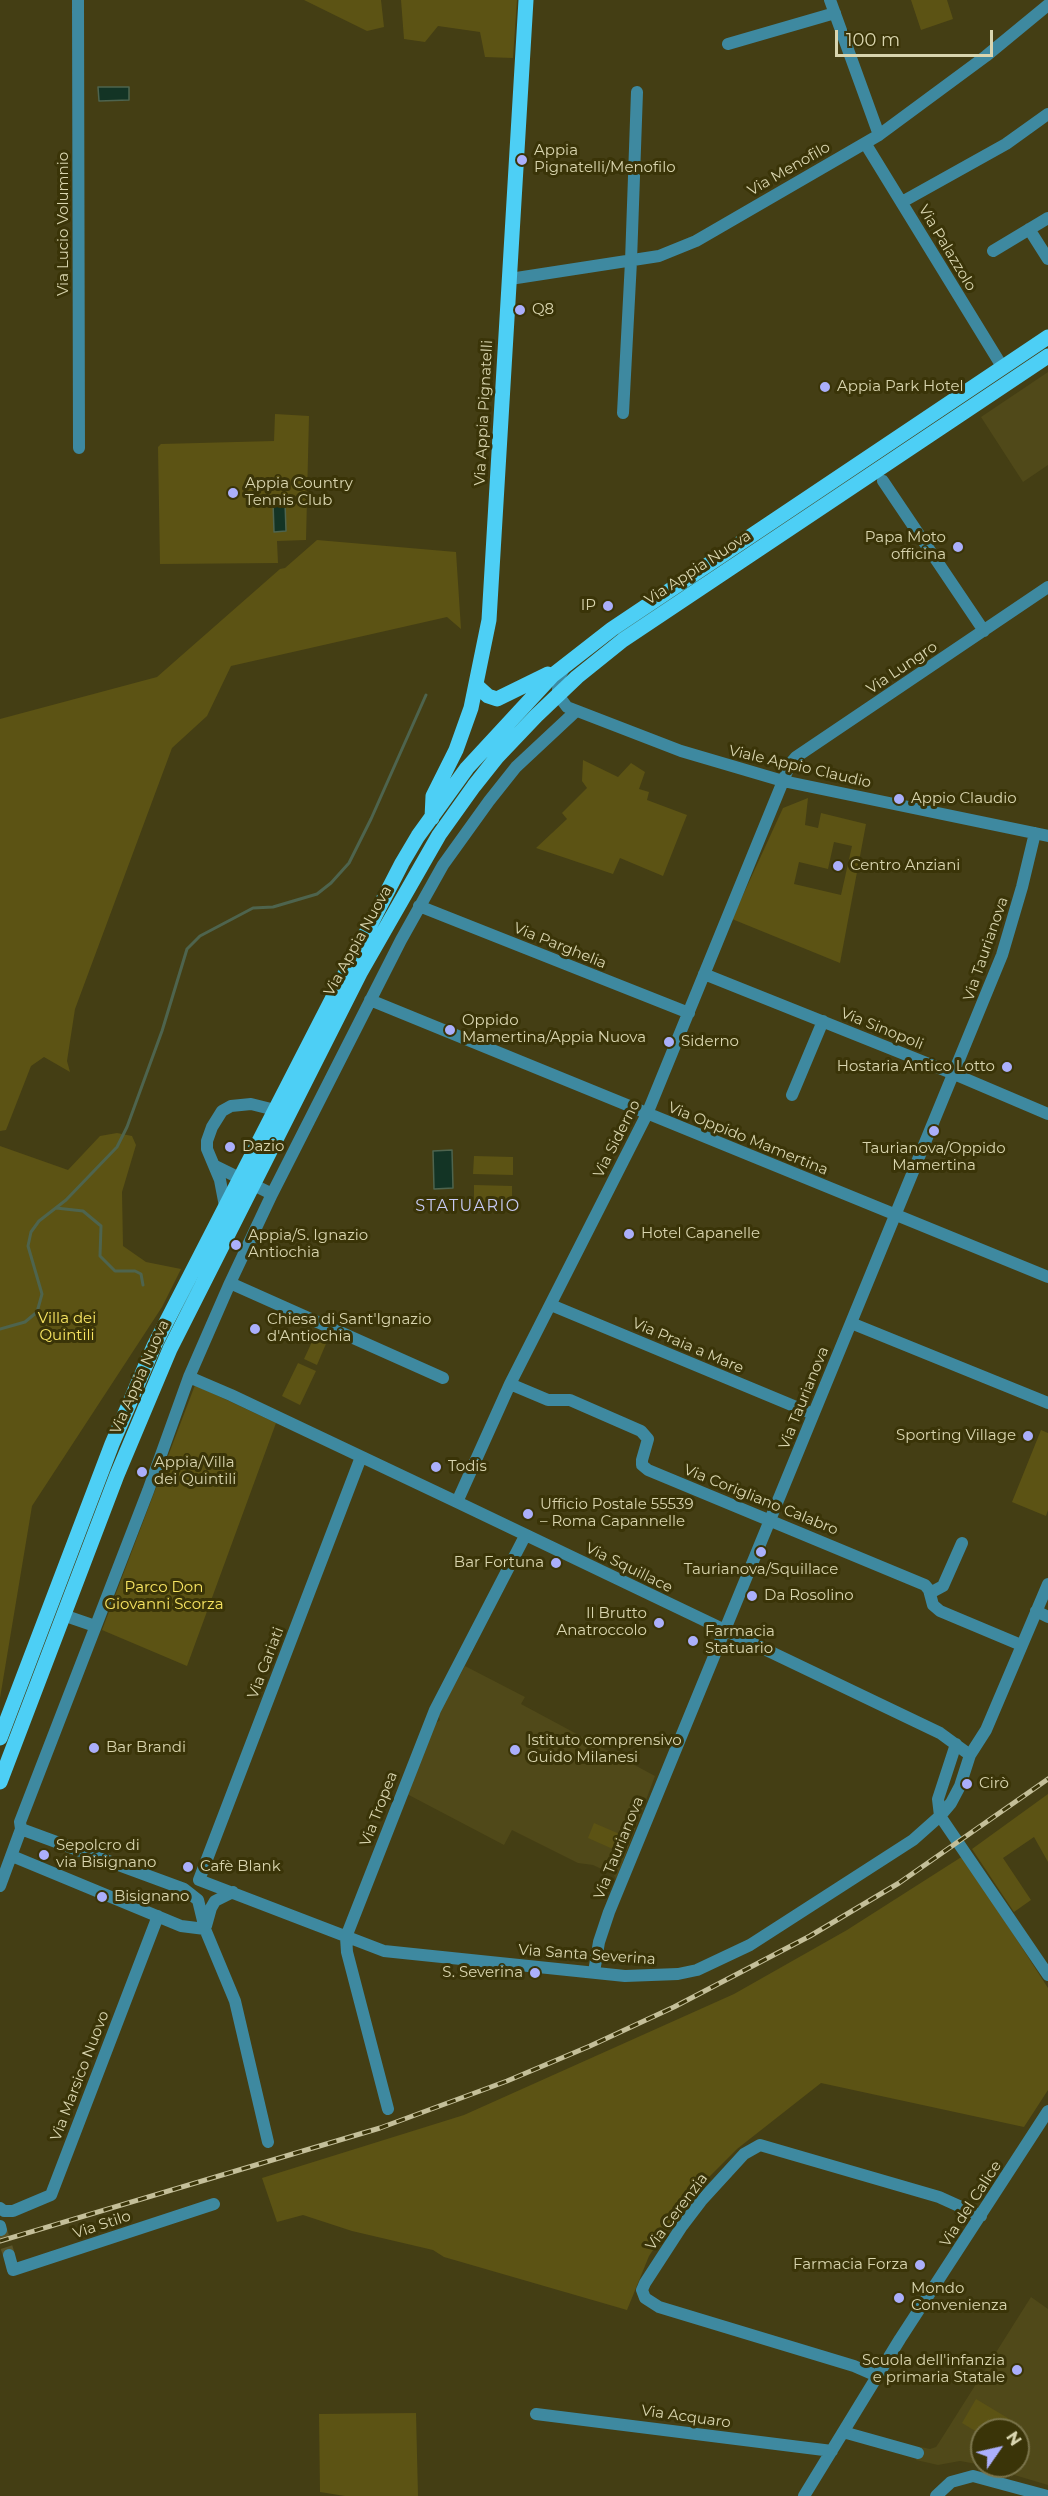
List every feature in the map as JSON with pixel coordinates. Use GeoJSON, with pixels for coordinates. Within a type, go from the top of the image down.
{"type":"FeatureCollection","features":[{"type":"Feature","properties":{"kind":"main road","name":"Via Appia Pignatelli"},"geometry":{"type":"LineString","coordinates":[[432,818],[433,796],[463,733],[477,686],[491,600],[526,0]]}},
{"type":"Feature","properties":{"kind":"main road","name":"Via Appia Nuova"},"geometry":{"type":"LineString","coordinates":[[0,1782],[154,1384],[246,1181],[275,1110],[402,863],[432,818],[486,745],[566,664],[635,612],[1048,337]]}},
{"type":"Feature","properties":{"kind":"main road","name":"Via Appia Nuova"},"geometry":{"type":"LineString","coordinates":[[0,1738],[128,1404],[154,1346],[225,1206],[246,1181],[439,835],[497,757],[583,672],[656,617],[1048,356]]}},
{"type":"Feature","properties":{"kind":"main road"},"geometry":{"type":"LineString","coordinates":[[477,686],[490,698],[500,699],[566,664]]}},
{"type":"Feature","properties":{"kind":"main road"},"geometry":{"type":"LineString","coordinates":[[432,818],[439,835]]}},
{"type":"Feature","properties":{"kind":"street","name":"Via Lucio Volumnio"},"geometry":{"type":"LineString","coordinates":[[78,0],[79,448]]}},
{"type":"Feature","properties":{"kind":"street"},"geometry":{"type":"LineString","coordinates":[[830,0],[879,135]]}},
{"type":"Feature","properties":{"kind":"street","name":"Via Menofilo"},"geometry":{"type":"LineString","coordinates":[[510,279],[659,256],[696,241],[879,135],[986,56],[1048,5]]}},
{"type":"Feature","properties":{"kind":"street"},"geometry":{"type":"LineString","coordinates":[[728,44],[835,13]]}},
{"type":"Feature","properties":{"kind":"street"},"geometry":{"type":"LineString","coordinates":[[623,413],[637,92]]}},
{"type":"Feature","properties":{"kind":"street"},"geometry":{"type":"LineString","coordinates":[[902,202],[1020,136],[1048,114]]}},
{"type":"Feature","properties":{"kind":"street","name":"Via Palazzolo"},"geometry":{"type":"LineString","coordinates":[[865,143],[1003,368]]}},
{"type":"Feature","properties":{"kind":"street"},"geometry":{"type":"LineString","coordinates":[[993,251],[1048,218]]}},
{"type":"Feature","properties":{"kind":"street"},"geometry":{"type":"LineString","coordinates":[[1029,229],[1048,259]]}},
{"type":"Feature","properties":{"kind":"street"},"geometry":{"type":"LineString","coordinates":[[883,481],[984,630]]}},
{"type":"Feature","properties":{"kind":"street","name":"Via Lungro"},"geometry":{"type":"LineString","coordinates":[[783,781],[787,769],[796,757],[1048,587]]}},
{"type":"Feature","properties":{"kind":"street"},"geometry":{"type":"LineString","coordinates":[[559,694],[559,681],[566,664]]}},
{"type":"Feature","properties":{"kind":"street","name":"Viale Appio Claudio"},"geometry":{"type":"LineString","coordinates":[[559,694],[567,707],[681,752],[783,781],[1048,836]]}},
{"type":"Feature","properties":{"kind":"street"},"geometry":{"type":"LineString","coordinates":[[0,1886],[21,1829],[20,1822],[148,1491],[189,1377],[230,1282],[272,1194],[370,1000],[443,865],[516,767],[576,711]]}},
{"type":"Feature","properties":{"kind":"street","name":"Via Siderno"},"geometry":{"type":"LineString","coordinates":[[457,1502],[510,1384],[647,1114],[783,781]]}},
{"type":"Feature","properties":{"kind":"street","name":"Via Taurianova"},"geometry":{"type":"LineString","coordinates":[[594,1972],[599,1942],[609,1912],[1008,939],[1035,833]]}},
{"type":"Feature","properties":{"kind":"street","name":"Via Parghelia"},"geometry":{"type":"LineString","coordinates":[[419,906],[689,1013]]}},
{"type":"Feature","properties":{"kind":"street","name":"Via Sinopoli"},"geometry":{"type":"LineString","coordinates":[[704,974],[1048,1114]]}},
{"type":"Feature","properties":{"kind":"street","name":"Via Oppido Mamertina"},"geometry":{"type":"LineString","coordinates":[[370,1000],[1048,1277]]}},
{"type":"Feature","properties":{"kind":"street"},"geometry":{"type":"LineString","coordinates":[[792,1095],[823,1021]]}},
{"type":"Feature","properties":{"kind":"street"},"geometry":{"type":"LineString","coordinates":[[225,1206],[207,1141],[222,1112],[231,1106],[244,1104],[275,1110]]}},
{"type":"Feature","properties":{"kind":"street"},"geometry":{"type":"LineString","coordinates":[[215,1166],[272,1194]]}},
{"type":"Feature","properties":{"kind":"street"},"geometry":{"type":"LineString","coordinates":[[230,1282],[443,1378]]}},
{"type":"Feature","properties":{"kind":"street","name":"Via Praia a Mare"},"geometry":{"type":"LineString","coordinates":[[551,1305],[813,1414]]}},
{"type":"Feature","properties":{"kind":"street"},"geometry":{"type":"LineString","coordinates":[[850,1323],[1048,1403]]}},
{"type":"Feature","properties":{"kind":"street","name":"Via Squillace"},"geometry":{"type":"LineString","coordinates":[[189,1377],[457,1502],[940,1733],[970,1755]]}},
{"type":"Feature","properties":{"kind":"street","name":"Via Corigliano Calabro"},"geometry":{"type":"LineString","coordinates":[[510,1384],[548,1400],[570,1400],[641,1431],[648,1439],[642,1460],[646,1469],[925,1585],[933,1605],[940,1611],[1021,1645]]}},
{"type":"Feature","properties":{"kind":"street","name":"Via Cariati"},"geometry":{"type":"LineString","coordinates":[[199,1880],[361,1457]]}},
{"type":"Feature","properties":{"kind":"street","name":"Via Tropea"},"geometry":{"type":"LineString","coordinates":[[346,1937],[435,1710],[525,1536]]}},
{"type":"Feature","properties":{"kind":"street"},"geometry":{"type":"LineString","coordinates":[[930,1593],[943,1586],[962,1543]]}},
{"type":"Feature","properties":{"kind":"street","name":"Via Santa Severina"},"geometry":{"type":"LineString","coordinates":[[199,1880],[376,1949],[398,1954],[625,1976],[661,1976],[698,1970],[750,1946],[913,1840],[940,1816],[956,1795],[970,1755],[986,1730],[1048,1584]]}},
{"type":"Feature","properties":{"kind":"street"},"geometry":{"type":"LineString","coordinates":[[1036,1611],[1048,1617]]}},
{"type":"Feature","properties":{"kind":"street"},"geometry":{"type":"LineString","coordinates":[[63,1615],[95,1626]]}},
{"type":"Feature","properties":{"kind":"street"},"geometry":{"type":"LineString","coordinates":[[956,1744],[938,1799],[940,1816],[1048,1975]]}},
{"type":"Feature","properties":{"kind":"street"},"geometry":{"type":"LineString","coordinates":[[21,1829],[184,1889],[198,1900],[205,1929],[235,2001],[268,2142]]}},
{"type":"Feature","properties":{"kind":"street"},"geometry":{"type":"LineString","coordinates":[[12,1856],[181,1926],[205,1929]]}},
{"type":"Feature","properties":{"kind":"street"},"geometry":{"type":"LineString","coordinates":[[184,1889],[199,1880]]}},
{"type":"Feature","properties":{"kind":"street"},"geometry":{"type":"LineString","coordinates":[[205,1929],[215,1901],[233,1892]]}},
{"type":"Feature","properties":{"kind":"street","name":"Via Marsico Nuovo"},"geometry":{"type":"LineString","coordinates":[[0,2208],[4,2211],[13,2211],[51,2196],[158,1916]]}},
{"type":"Feature","properties":{"kind":"street"},"geometry":{"type":"LineString","coordinates":[[346,1937],[347,1952],[388,2109]]}},
{"type":"Feature","properties":{"kind":"street","name":"Via del Calice"},"geometry":{"type":"LineString","coordinates":[[804,2496],[877,2376],[981,2217],[1044,2126],[1048,2111]]}},
{"type":"Feature","properties":{"kind":"street","name":"Via Cerenzia"},"geometry":{"type":"LineString","coordinates":[[877,2376],[846,2363],[659,2307],[645,2298],[642,2290],[682,2226],[701,2201],[740,2158],[752,2148],[760,2145],[939,2197],[981,2217]]}},
{"type":"Feature","properties":{"kind":"street","name":"Via Stilo"},"geometry":{"type":"LineString","coordinates":[[9,2255],[13,2270],[214,2204]]}},
{"type":"Feature","properties":{"kind":"street","name":"Via Acquaro"},"geometry":{"type":"LineString","coordinates":[[536,2414],[832,2451]]}},
{"type":"Feature","properties":{"kind":"street"},"geometry":{"type":"LineString","coordinates":[[843,2432],[918,2453]]}},
{"type":"Feature","properties":{"kind":"street"},"geometry":{"type":"LineString","coordinates":[[936,2496],[955,2480],[977,2476],[1047,2496]]}},
{"type":"Feature","properties":{"kind":"shaded area"},"geometry":{"type":"Polygon","coordinates":[[[98,87],[129,87],[129,100],[99,101],[98,87]]]}},
{"type":"Feature","properties":{"kind":"shaded area"},"geometry":{"type":"Polygon","coordinates":[[[1048,372],[1048,465],[1023,482],[981,417],[1048,372]]]}},
{"type":"Feature","properties":{"kind":"shaded area"},"geometry":{"type":"Polygon","coordinates":[[[273,502],[285,502],[286,531],[274,532],[273,502]]]}},
{"type":"Feature","properties":{"kind":"shaded area"},"geometry":{"type":"Polygon","coordinates":[[[452,1150],[453,1188],[434,1189],[433,1151],[452,1150]]]}},
{"type":"Feature","properties":{"kind":"shaded area","name":"Istituto comprensivo Guido Milanesi"},"geometry":{"type":"Polygon","coordinates":[[[465,1666],[525,1697],[521,1704],[655,1776],[616,1880],[614,1875],[593,1865],[578,1863],[512,1830],[504,1845],[405,1793],[433,1725],[440,1720],[438,1714],[465,1666]]]}},
{"type":"Feature","properties":{"kind":"shaded area","name":"Scuola dell'infanzia e primaria Statale"},"geometry":{"type":"Polygon","coordinates":[[[1031,2297],[1048,2309],[1048,2485],[1024,2478],[1030,2478],[1030,2418],[970,2418],[970,2463],[960,2461],[938,2465],[916,2460],[921,2447],[930,2449],[936,2447],[1031,2297]]]}},
{"type":"Feature","properties":{"kind":"green space"},"geometry":{"type":"Polygon","coordinates":[[[304,0],[381,0],[384,27],[367,31],[304,0]]]}},
{"type":"Feature","properties":{"kind":"green space"},"geometry":{"type":"Polygon","coordinates":[[[401,0],[517,0],[513,58],[485,57],[480,32],[438,26],[425,42],[404,39],[401,0]]]}},
{"type":"Feature","properties":{"kind":"green space"},"geometry":{"type":"Polygon","coordinates":[[[911,0],[947,0],[953,19],[921,30],[911,0]]]}},
{"type":"Feature","properties":{"kind":"green space","name":"Appia Country Tennis Club"},"geometry":{"type":"Polygon","coordinates":[[[275,414],[309,416],[306,540],[277,541],[278,563],[160,564],[158,447],[161,444],[274,441],[275,414]]]}},
{"type":"Feature","properties":{"kind":"green space"},"geometry":{"type":"Polygon","coordinates":[[[317,540],[456,552],[461,629],[447,617],[231,666],[207,716],[172,748],[75,1009],[67,1061],[70,1072],[44,1057],[31,1066],[6,1130],[0,1131],[0,719],[157,677],[280,569],[285,568],[317,540]]]}},
{"type":"Feature","properties":{"kind":"green space"},"geometry":{"type":"Polygon","coordinates":[[[583,760],[618,777],[631,763],[645,772],[639,789],[649,792],[647,800],[687,815],[663,876],[620,858],[613,874],[536,848],[567,819],[562,813],[587,788],[582,781],[583,760]]]}},
{"type":"Feature","properties":{"kind":"green space"},"geometry":{"type":"Polygon","coordinates":[[[808,798],[805,825],[818,828],[821,813],[866,824],[840,963],[732,919],[783,808],[808,798]],[[834,842],[828,869],[799,862],[794,884],[841,895],[852,846],[834,842]]]}},
{"type":"Feature","properties":{"kind":"green space","name":"Villa dei Quintili"},"geometry":{"type":"Polygon","coordinates":[[[117,1133],[132,1136],[136,1145],[122,1192],[123,1246],[146,1262],[181,1269],[162,1307],[32,1506],[0,1698],[0,1146],[68,1170],[100,1136],[117,1133]]]}},
{"type":"Feature","properties":{"kind":"green space"},"geometry":{"type":"Polygon","coordinates":[[[474,1156],[513,1157],[513,1175],[473,1174],[474,1156]]]}},
{"type":"Feature","properties":{"kind":"green space"},"geometry":{"type":"Polygon","coordinates":[[[474,1185],[512,1186],[512,1203],[474,1202],[474,1185]]]}},
{"type":"Feature","properties":{"kind":"green space"},"geometry":{"type":"Polygon","coordinates":[[[316,1333],[328,1339],[317,1365],[304,1359],[316,1333]]]}},
{"type":"Feature","properties":{"kind":"green space"},"geometry":{"type":"Polygon","coordinates":[[[298,1363],[316,1371],[300,1405],[282,1396],[298,1363]]]}},
{"type":"Feature","properties":{"kind":"green space","name":"Parco Don Giovanni Scorza"},"geometry":{"type":"Polygon","coordinates":[[[195,1385],[276,1423],[187,1666],[102,1630],[195,1385]]]}},
{"type":"Feature","properties":{"kind":"green space"},"geometry":{"type":"Polygon","coordinates":[[[1041,1430],[1048,1433],[1048,1510],[1046,1516],[1012,1502],[1041,1430]]]}},
{"type":"Feature","properties":{"kind":"green space"},"geometry":{"type":"Polygon","coordinates":[[[1048,1794],[1048,1862],[1034,1837],[1003,1858],[1031,1900],[1014,1912],[972,1849],[1048,1794]]]}},
{"type":"Feature","properties":{"kind":"green space"},"geometry":{"type":"Polygon","coordinates":[[[594,1823],[622,1835],[615,1850],[588,1838],[594,1823]]]}},
{"type":"Feature","properties":{"kind":"green space"},"geometry":{"type":"Polygon","coordinates":[[[963,1856],[1048,1988],[1048,2090],[1024,2127],[821,2083],[737,2149],[689,2197],[649,2256],[627,2310],[444,2257],[433,2250],[352,2231],[303,2215],[277,2222],[262,2178],[464,2115],[734,1994],[847,1930],[963,1856]]]}},
{"type":"Feature","properties":{"kind":"green space"},"geometry":{"type":"Polygon","coordinates":[[[976,2399],[1008,2418],[970,2418],[970,2428],[962,2423],[976,2399]]]}},
{"type":"Feature","properties":{"kind":"green space"},"geometry":{"type":"Polygon","coordinates":[[[416,2413],[418,2496],[345,2496],[320,2492],[319,2414],[416,2413]]]}},
{"type":"Feature","properties":{"kind":"waterway"},"geometry":{"type":"LineString","coordinates":[[0,1329],[25,1322],[37,1312],[42,1294],[28,1246],[31,1232],[39,1221],[66,1200],[117,1147],[127,1127],[162,1031],[187,949],[200,936],[253,908],[273,907],[317,894],[331,883],[349,863],[426,695]]}},
{"type":"Feature","properties":{"kind":"waterway"},"geometry":{"type":"LineString","coordinates":[[56,1208],[83,1211],[101,1226],[100,1256],[115,1271],[135,1271],[141,1274],[143,1285]]}},
{"type":"Feature","properties":{"kind":"tunnel"},"geometry":{"type":"LineString","coordinates":[[1,2230],[9,2255]]}},
{"type":"Feature","properties":{"kind":"railway"},"geometry":{"type":"LineString","coordinates":[[0,2241],[380,2128],[507,2081],[590,2046],[674,2007],[810,1936],[899,1883],[1048,1779]]}},
{"type":"Feature","properties":{"kind":"place","name":"Appia Pignatelli/Menofilo"},"geometry":{"type":"Point","coordinates":[522,160]}},
{"type":"Feature","properties":{"kind":"place","name":"Q8"},"geometry":{"type":"Point","coordinates":[520,310]}},
{"type":"Feature","properties":{"kind":"place","name":"Appia Park Hotel"},"geometry":{"type":"Point","coordinates":[825,387]}},
{"type":"Feature","properties":{"kind":"place","name":"Appia Country Tennis Club"},"geometry":{"type":"Point","coordinates":[233,493]}},
{"type":"Feature","properties":{"kind":"place","name":"Papa Moto officina"},"geometry":{"type":"Point","coordinates":[958,547]}},
{"type":"Feature","properties":{"kind":"place","name":"IP"},"geometry":{"type":"Point","coordinates":[608,606]}},
{"type":"Feature","properties":{"kind":"place","name":"Appio Claudio"},"geometry":{"type":"Point","coordinates":[899,799]}},
{"type":"Feature","properties":{"kind":"place","name":"Centro Anziani"},"geometry":{"type":"Point","coordinates":[838,866]}},
{"type":"Feature","properties":{"kind":"place","name":"Oppido Mamertina/Appia Nuova"},"geometry":{"type":"Point","coordinates":[450,1030]}},
{"type":"Feature","properties":{"kind":"place","name":"Siderno"},"geometry":{"type":"Point","coordinates":[669,1042]}},
{"type":"Feature","properties":{"kind":"place","name":"Hostaria Antico Lotto"},"geometry":{"type":"Point","coordinates":[1007,1067]}},
{"type":"Feature","properties":{"kind":"place","name":"Taurianova/Oppido Mamertina"},"geometry":{"type":"Point","coordinates":[934,1131]}},
{"type":"Feature","properties":{"kind":"place","name":"Dazio"},"geometry":{"type":"Point","coordinates":[230,1147]}},
{"type":"Feature","properties":{"kind":"place","name":"Hotel Capanelle"},"geometry":{"type":"Point","coordinates":[629,1234]}},
{"type":"Feature","properties":{"kind":"place","name":"Appia/S. Ignazio Antiochia"},"geometry":{"type":"Point","coordinates":[236,1245]}},
{"type":"Feature","properties":{"kind":"place","name":"Chiesa di Sant'Ignazio d'Antiochia"},"geometry":{"type":"Point","coordinates":[255,1329]}},
{"type":"Feature","properties":{"kind":"place","name":"Sporting Village"},"geometry":{"type":"Point","coordinates":[1028,1436]}},
{"type":"Feature","properties":{"kind":"place","name":"Todis"},"geometry":{"type":"Point","coordinates":[436,1467]}},
{"type":"Feature","properties":{"kind":"place","name":"Appia/Villa dei Quintili"},"geometry":{"type":"Point","coordinates":[142,1472]}},
{"type":"Feature","properties":{"kind":"place","name":"Ufficio Postale 55539 – Roma Capannelle"},"geometry":{"type":"Point","coordinates":[528,1514]}},
{"type":"Feature","properties":{"kind":"place","name":"Taurianova/Squillace"},"geometry":{"type":"Point","coordinates":[761,1552]}},
{"type":"Feature","properties":{"kind":"place","name":"Bar Fortuna"},"geometry":{"type":"Point","coordinates":[556,1563]}},
{"type":"Feature","properties":{"kind":"place","name":"Da Rosolino"},"geometry":{"type":"Point","coordinates":[752,1596]}},
{"type":"Feature","properties":{"kind":"place","name":"Il Brutto Anatroccolo"},"geometry":{"type":"Point","coordinates":[659,1623]}},
{"type":"Feature","properties":{"kind":"place","name":"Farmacia Statuario"},"geometry":{"type":"Point","coordinates":[693,1641]}},
{"type":"Feature","properties":{"kind":"place","name":"Bar Brandi"},"geometry":{"type":"Point","coordinates":[94,1748]}},
{"type":"Feature","properties":{"kind":"place","name":"Istituto comprensivo Guido Milanesi"},"geometry":{"type":"Point","coordinates":[515,1750]}},
{"type":"Feature","properties":{"kind":"place","name":"Cirò"},"geometry":{"type":"Point","coordinates":[967,1784]}},
{"type":"Feature","properties":{"kind":"place","name":"Sepolcro di via Bisignano"},"geometry":{"type":"Point","coordinates":[44,1855]}},
{"type":"Feature","properties":{"kind":"place","name":"Cafè Blank"},"geometry":{"type":"Point","coordinates":[188,1867]}},
{"type":"Feature","properties":{"kind":"place","name":"Bisignano"},"geometry":{"type":"Point","coordinates":[102,1897]}},
{"type":"Feature","properties":{"kind":"place","name":"S. Severina"},"geometry":{"type":"Point","coordinates":[535,1973]}},
{"type":"Feature","properties":{"kind":"place","name":"Farmacia Forza"},"geometry":{"type":"Point","coordinates":[920,2265]}},
{"type":"Feature","properties":{"kind":"place","name":"Mondo Convenienza"},"geometry":{"type":"Point","coordinates":[899,2298]}},
{"type":"Feature","properties":{"kind":"place","name":"Scuola dell'infanzia e primaria Statale"},"geometry":{"type":"Point","coordinates":[1017,2370]}},
{"type":"Feature","properties":{"kind":"district","name":"STATUARIO"},"geometry":{"type":"Point","coordinates":[468,1206]}}]}
